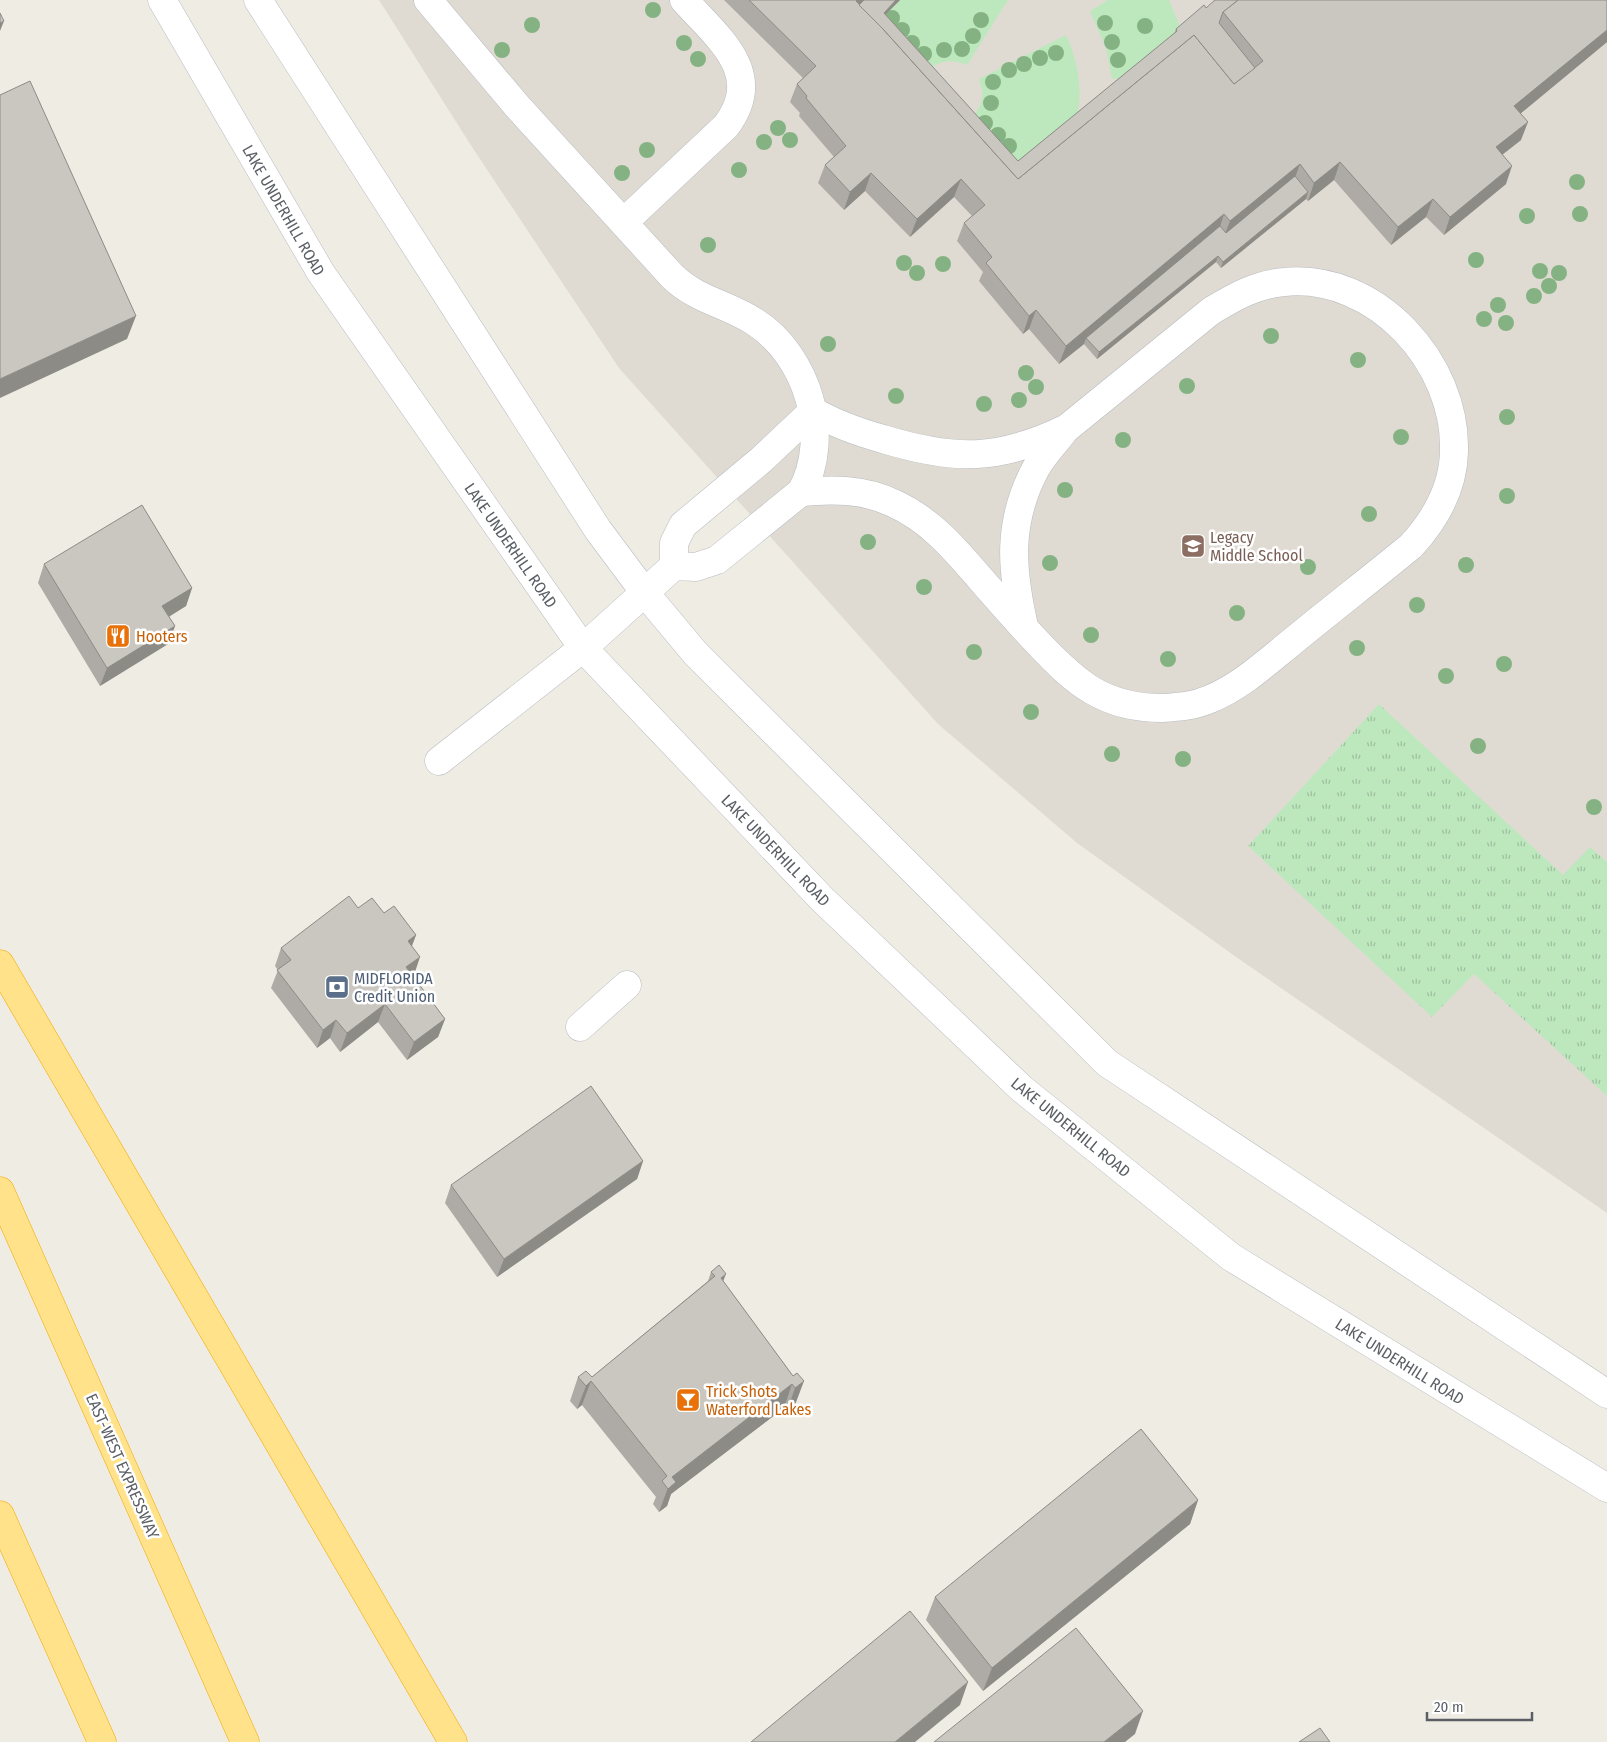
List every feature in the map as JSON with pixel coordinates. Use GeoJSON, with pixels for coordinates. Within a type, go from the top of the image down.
{"type":"FeatureCollection","features":[{"type":"Feature","properties":{"kind":"highway"},"geometry":{"type":"LineString","coordinates":[[0,964],[453,1742]]}},
{"type":"Feature","properties":{"kind":"highway","name":"EAST-WEST EXPRESSWAY"},"geometry":{"type":"LineString","coordinates":[[0,1191],[245,1742]]}},
{"type":"Feature","properties":{"kind":"highway"},"geometry":{"type":"LineString","coordinates":[[0,1515],[102,1742]]}},
{"type":"Feature","properties":{"kind":"street","name":"LAKE UNDERHILL ROAD"},"geometry":{"type":"LineString","coordinates":[[162,0],[321,273],[583,648],[822,899],[1022,1089],[1231,1257],[1607,1488]]}},
{"type":"Feature","properties":{"kind":"street"},"geometry":{"type":"LineString","coordinates":[[258,0],[598,530],[645,592],[696,654],[1107,1063],[1607,1394]]}},
{"type":"Feature","properties":{"kind":"street"},"geometry":{"type":"LineString","coordinates":[[428,0],[517,106],[683,287],[743,314],[757,323],[791,359],[804,384],[813,411],[814,457],[807,482],[801,492],[717,560],[696,567],[674,566],[583,648],[439,761]]}},
{"type":"Feature","properties":{"kind":"street"},"geometry":{"type":"LineString","coordinates":[[624,222],[726,126],[736,112],[742,96],[740,74],[731,53],[684,0]]}},
{"type":"Feature","properties":{"kind":"street"},"geometry":{"type":"LineString","coordinates":[[801,492],[824,490],[849,491],[893,502],[917,516],[945,539],[1024,628],[1066,672],[1084,686],[1105,698],[1127,704],[1148,708],[1188,706],[1223,694],[1264,664],[1411,546],[1427,528],[1446,493],[1454,453],[1452,415],[1447,397],[1430,363],[1408,334],[1395,321],[1350,291],[1318,283],[1300,281],[1263,286],[1245,292],[1211,311],[1067,428],[1046,439],[1000,452],[940,454],[856,431],[834,423],[813,411]]}},
{"type":"Feature","properties":{"kind":"street"},"geometry":{"type":"LineString","coordinates":[[674,566],[674,544],[683,525],[761,460],[813,411]]}},
{"type":"Feature","properties":{"kind":"street"},"geometry":{"type":"LineString","coordinates":[[1024,628],[1017,596],[1013,563],[1018,515],[1026,490],[1037,467],[1067,428]]}},
{"type":"Feature","properties":{"kind":"street"},"geometry":{"type":"LineString","coordinates":[[580,1027],[627,985]]}},
{"type":"Feature","properties":{"kind":"shaded area","name":"Legacy Middle School"},"geometry":{"type":"Polygon","coordinates":[[[379,0],[1607,0],[1607,1213],[1239,959],[1077,843],[938,724],[619,368],[472,147],[379,0]]]}},
{"type":"Feature","properties":{"kind":"green space"},"geometry":{"type":"Polygon","coordinates":[[[900,0],[1008,0],[967,65],[956,62],[942,62],[928,70],[881,19],[900,0]]]}},
{"type":"Feature","properties":{"kind":"green space"},"geometry":{"type":"Polygon","coordinates":[[[1108,0],[1169,0],[1181,29],[1125,78],[1112,79],[1106,48],[1090,11],[1108,0]]]}},
{"type":"Feature","properties":{"kind":"green space"},"geometry":{"type":"Polygon","coordinates":[[[1066,35],[1074,55],[1078,75],[1080,96],[1077,117],[1015,167],[971,118],[982,100],[979,79],[1066,35]]]}},
{"type":"Feature","properties":{"kind":"green space"},"geometry":{"type":"Polygon","coordinates":[[[1379,704],[1563,875],[1590,847],[1607,862],[1607,1096],[1474,974],[1432,1017],[1248,846],[1379,704]]]}},
{"type":"Feature","properties":{"kind":"building"},"geometry":{"type":"Polygon","coordinates":[[[749,0],[857,0],[1018,179],[1194,35],[1234,84],[1263,61],[1223,12],[1238,0],[1607,0],[1607,30],[1514,106],[1528,122],[1496,147],[1512,166],[1450,217],[1433,199],[1398,227],[1340,162],[1314,183],[1300,164],[1230,221],[1224,214],[1066,346],[1036,310],[1029,316],[986,263],[992,257],[964,223],[985,205],[961,179],[917,219],[871,173],[850,192],[825,165],[846,146],[806,98],[807,96],[797,84],[816,66],[749,0]]]}},
{"type":"Feature","properties":{"kind":"building"},"geometry":{"type":"Polygon","coordinates":[[[864,0],[896,0],[884,13],[1018,161],[1177,31],[1176,29],[1204,5],[1206,8],[1215,0],[1238,0],[1223,12],[1219,23],[1255,68],[1234,84],[1194,35],[1018,179],[883,29],[859,5],[864,0]]]}},
{"type":"Feature","properties":{"kind":"building"},"geometry":{"type":"Polygon","coordinates":[[[0,13],[4,21],[0,23],[0,13]]]}},
{"type":"Feature","properties":{"kind":"building"},"geometry":{"type":"Polygon","coordinates":[[[30,81],[136,316],[0,379],[0,95],[30,81]]]}},
{"type":"Feature","properties":{"kind":"building"},"geometry":{"type":"Polygon","coordinates":[[[1295,176],[1308,192],[1223,262],[1218,256],[1099,352],[1086,338],[1220,226],[1226,233],[1295,176]]]}},
{"type":"Feature","properties":{"kind":"building"},"geometry":{"type":"Polygon","coordinates":[[[142,505],[192,588],[162,606],[175,626],[107,668],[44,564],[142,505]]]}},
{"type":"Feature","properties":{"kind":"building","name":"MIDFLORIDA Credit Union"},"geometry":{"type":"Polygon","coordinates":[[[349,896],[358,908],[372,898],[384,913],[394,906],[416,935],[408,941],[420,957],[406,967],[445,1019],[414,1042],[385,1004],[347,1033],[336,1020],[323,1030],[277,970],[291,960],[281,948],[349,896]]]}},
{"type":"Feature","properties":{"kind":"building"},"geometry":{"type":"Polygon","coordinates":[[[591,1086],[643,1161],[504,1259],[451,1185],[591,1086]]]}},
{"type":"Feature","properties":{"kind":"building","name":"Trick Shots Waterford Lakes"},"geometry":{"type":"Polygon","coordinates":[[[719,1265],[726,1274],[721,1278],[793,1376],[797,1373],[804,1381],[795,1388],[792,1384],[672,1477],[676,1482],[668,1489],[662,1481],[667,1476],[591,1381],[586,1386],[578,1377],[586,1371],[592,1377],[715,1276],[711,1272],[719,1265]]]}},
{"type":"Feature","properties":{"kind":"building"},"geometry":{"type":"Polygon","coordinates":[[[1141,1429],[1198,1500],[992,1668],[935,1597],[1141,1429]]]}},
{"type":"Feature","properties":{"kind":"building"},"geometry":{"type":"Polygon","coordinates":[[[910,1611],[968,1682],[895,1742],[751,1742],[910,1611]]]}},
{"type":"Feature","properties":{"kind":"building"},"geometry":{"type":"Polygon","coordinates":[[[1076,1628],[1143,1711],[1104,1742],[934,1742],[1076,1628]]]}},
{"type":"Feature","properties":{"kind":"building"},"geometry":{"type":"Polygon","coordinates":[[[1320,1728],[1330,1742],[1299,1742],[1320,1728]]]}},
{"type":"Feature","properties":{"kind":"place","name":"Legacy Middle School"},"geometry":{"type":"Point","coordinates":[1193,546]}},
{"type":"Feature","properties":{"kind":"place","name":"Hooters"},"geometry":{"type":"Point","coordinates":[118,636]}},
{"type":"Feature","properties":{"kind":"place","name":"MIDFLORIDA Credit Union"},"geometry":{"type":"Point","coordinates":[337,987]}},
{"type":"Feature","properties":{"kind":"place","name":"Trick Shots Waterford Lakes"},"geometry":{"type":"Point","coordinates":[688,1400]}}]}
